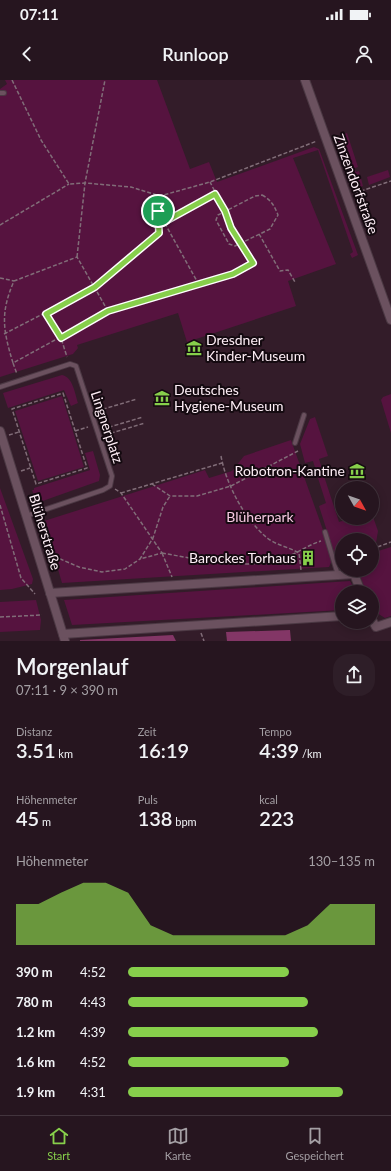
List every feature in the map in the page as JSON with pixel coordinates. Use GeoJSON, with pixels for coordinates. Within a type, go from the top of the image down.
{"type":"FeatureCollection","features":[{"type":"Feature","properties":{"kind":"street","name":"Zinzendorfstraße"},"geometry":{"type":"LineString","coordinates":[[305,80],[391,320]]}},
{"type":"Feature","properties":{"kind":"street","name":"Blüherstraße"},"geometry":{"type":"LineString","coordinates":[[0,431],[4,454],[26,516],[64,637]]}},
{"type":"Feature","properties":{"kind":"street"},"geometry":{"type":"LineString","coordinates":[[50,592],[335,575]]}},
{"type":"Feature","properties":{"kind":"street"},"geometry":{"type":"LineString","coordinates":[[64,637],[335,617]]}},
{"type":"Feature","properties":{"kind":"street"},"geometry":{"type":"LineString","coordinates":[[379,626],[391,622]]}},
{"type":"Feature","properties":{"kind":"lane"},"geometry":{"type":"LineString","coordinates":[[0,387],[70,364]]}},
{"type":"Feature","properties":{"kind":"lane","name":"Lingnerplatz"},"geometry":{"type":"LineString","coordinates":[[26,516],[103,490],[110,486],[112,476],[76,366],[70,364]]}},
{"type":"Feature","properties":{"kind":"lane"},"geometry":{"type":"LineString","coordinates":[[295,443],[304,416]]}},
{"type":"Feature","properties":{"kind":"lane"},"geometry":{"type":"LineString","coordinates":[[325,532],[335,564]]}},
{"type":"Feature","properties":{"kind":"path"},"geometry":{"type":"LineString","coordinates":[[12,80],[41,140],[69,184]]}},
{"type":"Feature","properties":{"kind":"path"},"geometry":{"type":"LineString","coordinates":[[105,80],[85,183],[77,257],[108,311]]}},
{"type":"Feature","properties":{"kind":"path"},"geometry":{"type":"LineString","coordinates":[[0,225],[69,184],[85,183],[131,187],[160,196],[210,182],[326,138]]}},
{"type":"Feature","properties":{"kind":"path"},"geometry":{"type":"LineString","coordinates":[[346,196],[391,180]]}},
{"type":"Feature","properties":{"kind":"path"},"geometry":{"type":"LineString","coordinates":[[13,363],[108,311],[233,274],[253,263],[242,242],[231,228],[225,211],[210,182]]}},
{"type":"Feature","properties":{"kind":"path"},"geometry":{"type":"LineString","coordinates":[[164,222],[215,194]]}},
{"type":"Feature","properties":{"kind":"path"},"geometry":{"type":"LineString","coordinates":[[262,195],[270,199],[278,215],[270,229],[259,234],[235,246],[229,244],[216,220],[218,215],[225,211],[255,196],[262,195]]}},
{"type":"Feature","properties":{"kind":"path"},"geometry":{"type":"LineString","coordinates":[[4,334],[46,314],[95,287],[159,233],[158,211],[160,196]]}},
{"type":"Feature","properties":{"kind":"path"},"geometry":{"type":"LineString","coordinates":[[158,211],[198,284]]}},
{"type":"Feature","properties":{"kind":"path"},"geometry":{"type":"LineString","coordinates":[[259,234],[280,271],[288,270],[295,282]]}},
{"type":"Feature","properties":{"kind":"path"},"geometry":{"type":"LineString","coordinates":[[0,278],[14,281],[77,257]]}},
{"type":"Feature","properties":{"kind":"path"},"geometry":{"type":"LineString","coordinates":[[14,281],[6,298],[4,310],[4,334],[16,371]]}},
{"type":"Feature","properties":{"kind":"path"},"geometry":{"type":"LineString","coordinates":[[46,314],[61,338],[70,364]]}},
{"type":"Feature","properties":{"kind":"path"},"geometry":{"type":"LineString","coordinates":[[63,393],[75,431],[87,468],[36,484],[12,409],[63,393]]}},
{"type":"Feature","properties":{"kind":"path"},"geometry":{"type":"LineString","coordinates":[[91,412],[137,399]]}},
{"type":"Feature","properties":{"kind":"path"},"geometry":{"type":"LineString","coordinates":[[97,431],[143,417]]}},
{"type":"Feature","properties":{"kind":"path"},"geometry":{"type":"LineString","coordinates":[[99,437],[145,423]]}},
{"type":"Feature","properties":{"kind":"path"},"geometry":{"type":"LineString","coordinates":[[75,431],[86,428]]}},
{"type":"Feature","properties":{"kind":"path"},"geometry":{"type":"LineString","coordinates":[[152,484],[170,496],[197,496],[231,486],[298,451]]}},
{"type":"Feature","properties":{"kind":"path"},"geometry":{"type":"LineString","coordinates":[[221,456],[224,473],[251,519],[266,537],[299,553],[302,578]]}},
{"type":"Feature","properties":{"kind":"path"},"geometry":{"type":"LineString","coordinates":[[121,493],[222,463]]}},
{"type":"Feature","properties":{"kind":"path"},"geometry":{"type":"LineString","coordinates":[[110,486],[121,493],[153,538],[162,553],[175,585]]}},
{"type":"Feature","properties":{"kind":"path"},"geometry":{"type":"LineString","coordinates":[[140,559],[153,538],[163,507],[170,496]]}},
{"type":"Feature","properties":{"kind":"path"},"geometry":{"type":"LineString","coordinates":[[0,505],[21,578],[35,594]]}},
{"type":"Feature","properties":{"kind":"path"},"geometry":{"type":"LineString","coordinates":[[40,560],[58,558],[79,567],[102,572],[125,569],[140,559],[162,553],[235,564],[264,563],[286,557],[296,551],[328,539]]}},
{"type":"Feature","properties":{"kind":"path"},"geometry":{"type":"LineString","coordinates":[[379,546],[391,542]]}},
{"type":"Feature","properties":{"kind":"path"},"geometry":{"type":"LineString","coordinates":[[0,618],[42,615]]}},
{"type":"Feature","properties":{"kind":"green space"},"geometry":{"type":"Polygon","coordinates":[[[5,80],[157,80],[190,169],[209,162],[217,182],[314,147],[319,149],[358,255],[352,258],[350,254],[353,252],[318,150],[293,158],[336,264],[288,281],[296,306],[187,342],[178,313],[77,345],[78,348],[73,354],[0,377],[0,89],[7,84],[5,80]]]}},
{"type":"Feature","properties":{"kind":"green space"},"geometry":{"type":"Polygon","coordinates":[[[347,133],[358,167],[355,168],[356,172],[359,171],[363,186],[358,188],[351,185],[335,138],[347,133]]]}},
{"type":"Feature","properties":{"kind":"green space"},"geometry":{"type":"Polygon","coordinates":[[[388,170],[390,177],[369,185],[367,177],[388,170]]]}},
{"type":"Feature","properties":{"kind":"green space"},"geometry":{"type":"Polygon","coordinates":[[[62,375],[66,376],[71,382],[78,403],[71,406],[64,390],[8,408],[3,393],[62,375]]]}},
{"type":"Feature","properties":{"kind":"green space"},"geometry":{"type":"Polygon","coordinates":[[[391,394],[391,433],[381,400],[383,397],[391,394]]]}},
{"type":"Feature","properties":{"kind":"green space"},"geometry":{"type":"Polygon","coordinates":[[[62,396],[84,467],[38,481],[15,411],[62,396]]]}},
{"type":"Feature","properties":{"kind":"green space"},"geometry":{"type":"Polygon","coordinates":[[[315,417],[328,456],[319,459],[322,469],[316,471],[313,461],[305,463],[300,444],[310,419],[315,417]]]}},
{"type":"Feature","properties":{"kind":"green space","name":"Blüherpark"},"geometry":{"type":"Polygon","coordinates":[[[291,440],[333,558],[329,567],[62,583],[44,521],[205,470],[209,478],[232,471],[244,456],[291,440]]]}},
{"type":"Feature","properties":{"kind":"green space"},"geometry":{"type":"Polygon","coordinates":[[[93,451],[100,475],[99,481],[37,503],[32,490],[34,490],[34,488],[90,470],[85,453],[93,451]]]}},
{"type":"Feature","properties":{"kind":"green space"},"geometry":{"type":"Polygon","coordinates":[[[323,473],[335,510],[335,525],[376,525],[378,533],[335,533],[334,553],[319,506],[326,503],[317,475],[323,473]]]}},
{"type":"Feature","properties":{"kind":"green space"},"geometry":{"type":"Polygon","coordinates":[[[0,488],[33,579],[32,584],[12,589],[0,590],[0,488]]]}},
{"type":"Feature","properties":{"kind":"green space"},"geometry":{"type":"Polygon","coordinates":[[[391,547],[391,616],[385,618],[379,614],[379,585],[363,585],[361,577],[379,577],[379,551],[391,547]]]}},
{"type":"Feature","properties":{"kind":"green space"},"geometry":{"type":"Polygon","coordinates":[[[350,581],[352,585],[335,585],[335,610],[72,625],[64,600],[350,581]]]}},
{"type":"Feature","properties":{"kind":"green space"},"geometry":{"type":"Polygon","coordinates":[[[36,600],[41,620],[40,630],[0,632],[0,602],[36,600]]]}},
{"type":"Feature","properties":{"kind":"shaded area"},"geometry":{"type":"Polygon","coordinates":[[[290,630],[291,641],[227,641],[226,632],[290,630]]]}},
{"type":"Feature","properties":{"kind":"shaded area"},"geometry":{"type":"Polygon","coordinates":[[[173,635],[176,641],[80,641],[80,640],[173,635]]]}},
{"type":"Feature","properties":{"kind":"place","name":"Dresdner Kinder-Museum"},"geometry":{"type":"Point","coordinates":[194,348]}},
{"type":"Feature","properties":{"kind":"place","name":"Deutsches Hygiene-Museum"},"geometry":{"type":"Point","coordinates":[162,398]}},
{"type":"Feature","properties":{"kind":"place","name":"Robotron-Kantine"},"geometry":{"type":"Point","coordinates":[357,471]}},
{"type":"Feature","properties":{"kind":"place","name":"Barockes Torhaus"},"geometry":{"type":"Point","coordinates":[308,558]}},
{"type":"Feature","properties":{"kind":"route"},"geometry":{"type":"LineString","coordinates":[[215,194],[225,211],[231,228],[242,242],[253,263],[233,274],[108,311],[61,338],[46,314],[95,287],[159,233],[158,211],[164,222],[215,194]]}}]}
